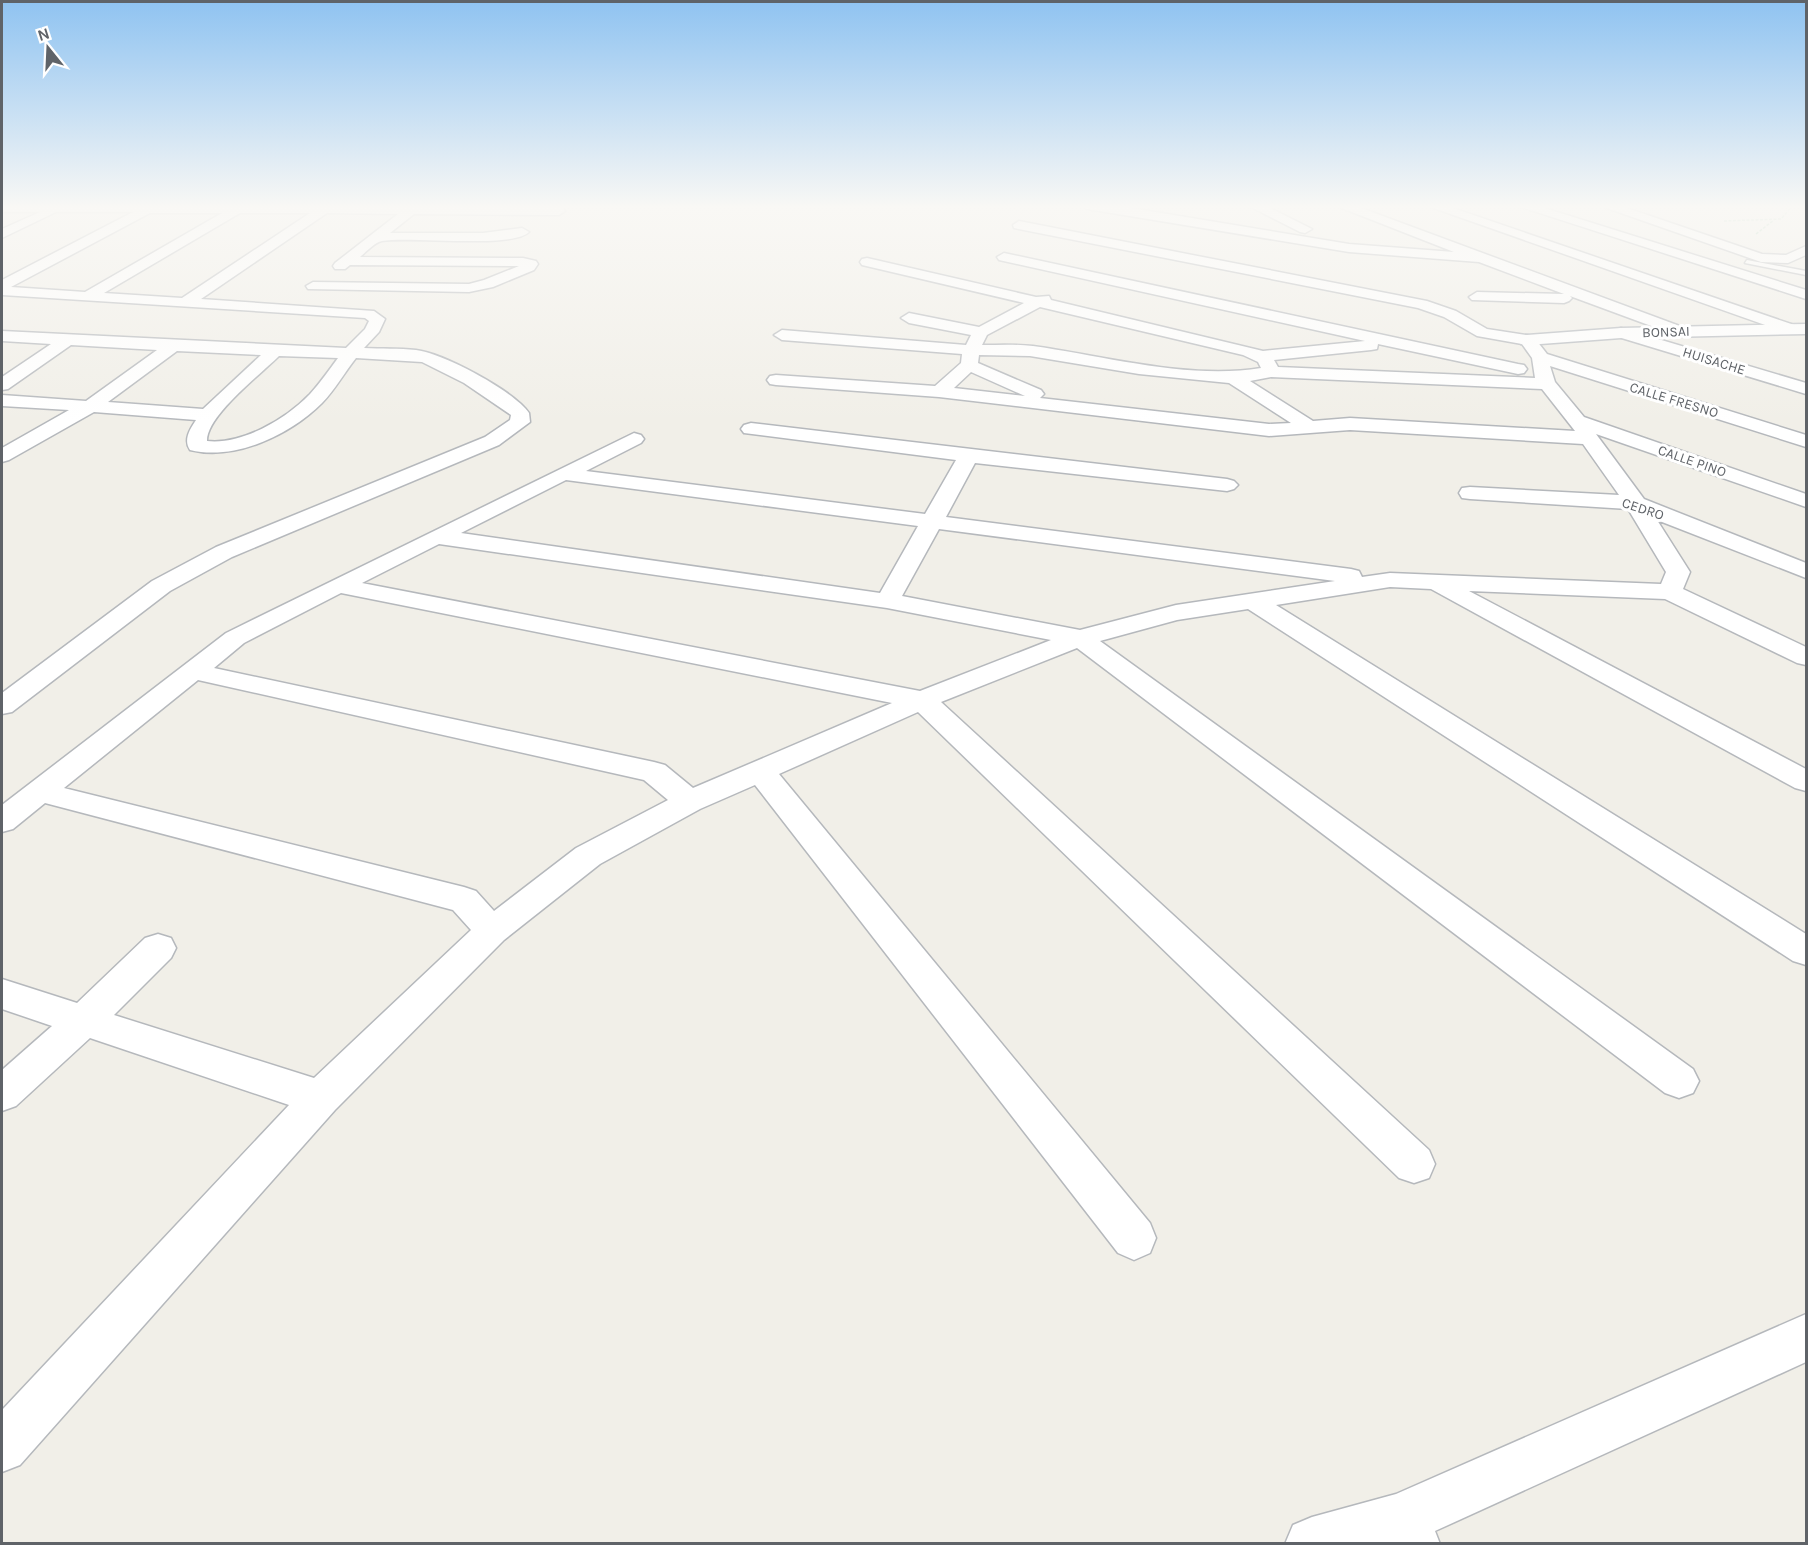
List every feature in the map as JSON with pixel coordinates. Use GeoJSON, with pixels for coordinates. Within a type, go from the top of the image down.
{"type":"FeatureCollection","features":[{"type":"Feature","properties":{"kind":"street"},"geometry":{"type":"LineString","coordinates":[[2,286],[19,277]]}},
{"type":"Feature","properties":{"kind":"street"},"geometry":{"type":"LineString","coordinates":[[88,296],[121,277]]}},
{"type":"Feature","properties":{"kind":"street"},"geometry":{"type":"LineString","coordinates":[[186,302],[223,277]]}},
{"type":"Feature","properties":{"kind":"street"},"geometry":{"type":"LineString","coordinates":[[285,308],[325,277]]}},
{"type":"Feature","properties":{"kind":"street"},"geometry":{"type":"LineString","coordinates":[[313,286],[469,288],[505,277]]}},
{"type":"Feature","properties":{"kind":"street"},"geometry":{"type":"LineString","coordinates":[[932,277],[1038,302],[1266,364],[1543,372]]}},
{"type":"Feature","properties":{"kind":"street"},"geometry":{"type":"LineString","coordinates":[[939,392],[970,357],[981,332],[1087,277]]}},
{"type":"Feature","properties":{"kind":"street"},"geometry":{"type":"LineString","coordinates":[[1094,277],[1543,372]]}},
{"type":"Feature","properties":{"kind":"street"},"geometry":{"type":"LineString","coordinates":[[1284,277],[1422,304],[1450,314],[1483,333],[1527,340]]}},
{"type":"Feature","properties":{"kind":"street"},"geometry":{"type":"LineString","coordinates":[[1532,277],[1679,331]]}},
{"type":"Feature","properties":{"kind":"street"},"geometry":{"type":"LineString","coordinates":[[1603,277],[1799,335]]}},
{"type":"Feature","properties":{"kind":"street"},"geometry":{"type":"LineString","coordinates":[[1746,277],[1806,295]]}},
{"type":"Feature","properties":{"kind":"street"},"geometry":{"type":"LineString","coordinates":[[1477,297],[1588,297],[1610,280]]}},
{"type":"Feature","properties":{"kind":"street"},"geometry":{"type":"LineString","coordinates":[[2,291],[368,314],[377,319],[375,326],[312,402],[275,428],[222,448],[210,449],[197,446],[197,434],[208,415],[275,351]]}},
{"type":"Feature","properties":{"kind":"street"},"geometry":{"type":"LineString","coordinates":[[909,318],[981,332]]}},
{"type":"Feature","properties":{"kind":"street","name":"BONSAI"},"geometry":{"type":"LineString","coordinates":[[1527,340],[1679,331],[1741,331],[1799,335]]}},
{"type":"Feature","properties":{"kind":"street","name":"HUISACHE"},"geometry":{"type":"LineString","coordinates":[[1621,333],[1806,389]]}},
{"type":"Feature","properties":{"kind":"street"},"geometry":{"type":"LineString","coordinates":[[782,335],[970,357],[1030,351],[1139,369],[1234,378],[1308,426]]}},
{"type":"Feature","properties":{"kind":"street"},"geometry":{"type":"LineString","coordinates":[[2,336],[275,351],[397,353],[430,358],[502,398],[520,413],[520,422],[508,432],[479,447],[224,552],[189,569],[161,586],[2,706]]}},
{"type":"Feature","properties":{"kind":"street"},"geometry":{"type":"LineString","coordinates":[[2,385],[67,340]]}},
{"type":"Feature","properties":{"kind":"street"},"geometry":{"type":"LineString","coordinates":[[1234,378],[1266,364],[1400,342],[1527,340]]}},
{"type":"Feature","properties":{"kind":"street"},"geometry":{"type":"LineString","coordinates":[[1527,340],[1543,372],[1636,504],[1678,572],[1670,592]]}},
{"type":"Feature","properties":{"kind":"street"},"geometry":{"type":"LineString","coordinates":[[2,456],[91,406],[174,345]]}},
{"type":"Feature","properties":{"kind":"street"},"geometry":{"type":"LineString","coordinates":[[970,357],[1062,407]]}},
{"type":"Feature","properties":{"kind":"street","name":"CALLE FRESNO"},"geometry":{"type":"LineString","coordinates":[[1543,372],[1806,441]]}},
{"type":"Feature","properties":{"kind":"street","name":"CALLE PINO"},"geometry":{"type":"LineString","coordinates":[[776,380],[939,392],[1269,430],[1350,424],[1582,429],[1806,501]]}},
{"type":"Feature","properties":{"kind":"street"},"geometry":{"type":"LineString","coordinates":[[2,400],[208,415]]}},
{"type":"Feature","properties":{"kind":"street"},"geometry":{"type":"LineString","coordinates":[[751,429],[1227,485]]}},
{"type":"Feature","properties":{"kind":"street"},"geometry":{"type":"LineString","coordinates":[[2,821],[236,638],[634,439]]}},
{"type":"Feature","properties":{"kind":"street"},"geometry":{"type":"LineString","coordinates":[[887,601],[969,456]]}},
{"type":"Feature","properties":{"kind":"street"},"geometry":{"type":"LineString","coordinates":[[565,474],[930,523],[1390,580],[1670,592],[1806,657]]}},
{"type":"Feature","properties":{"kind":"street","name":"CEDRO"},"geometry":{"type":"LineString","coordinates":[[1470,493],[1611,500],[1636,504],[1806,571]]}},
{"type":"Feature","properties":{"kind":"street"},"geometry":{"type":"LineString","coordinates":[[438,537],[887,601],[1080,638],[1678,1081]]}},
{"type":"Feature","properties":{"kind":"street"},"geometry":{"type":"LineString","coordinates":[[2,1447],[321,1098],[492,931],[588,856],[688,802],[922,700],[1080,638],[1176,613],[1390,580]]}},
{"type":"Feature","properties":{"kind":"street"},"geometry":{"type":"LineString","coordinates":[[1432,581],[1806,781]]}},
{"type":"Feature","properties":{"kind":"street"},"geometry":{"type":"LineString","coordinates":[[340,586],[922,700],[1414,1164]]}},
{"type":"Feature","properties":{"kind":"street"},"geometry":{"type":"LineString","coordinates":[[1252,601],[1806,951]]}},
{"type":"Feature","properties":{"kind":"street"},"geometry":{"type":"LineString","coordinates":[[192,671],[654,772],[688,802]]}},
{"type":"Feature","properties":{"kind":"street"},"geometry":{"type":"LineString","coordinates":[[760,771],[1134,1238]]}},
{"type":"Feature","properties":{"kind":"street"},"geometry":{"type":"LineString","coordinates":[[40,792],[464,900],[492,931]]}},
{"type":"Feature","properties":{"kind":"street"},"geometry":{"type":"LineString","coordinates":[[2,1094],[84,1020],[158,948]]}},
{"type":"Feature","properties":{"kind":"street"},"geometry":{"type":"LineString","coordinates":[[2,994],[321,1098]]}},
{"type":"Feature","properties":{"kind":"street"},"geometry":{"type":"LineString","coordinates":[[1312,1544],[1406,1532],[1806,1338]]}}]}
